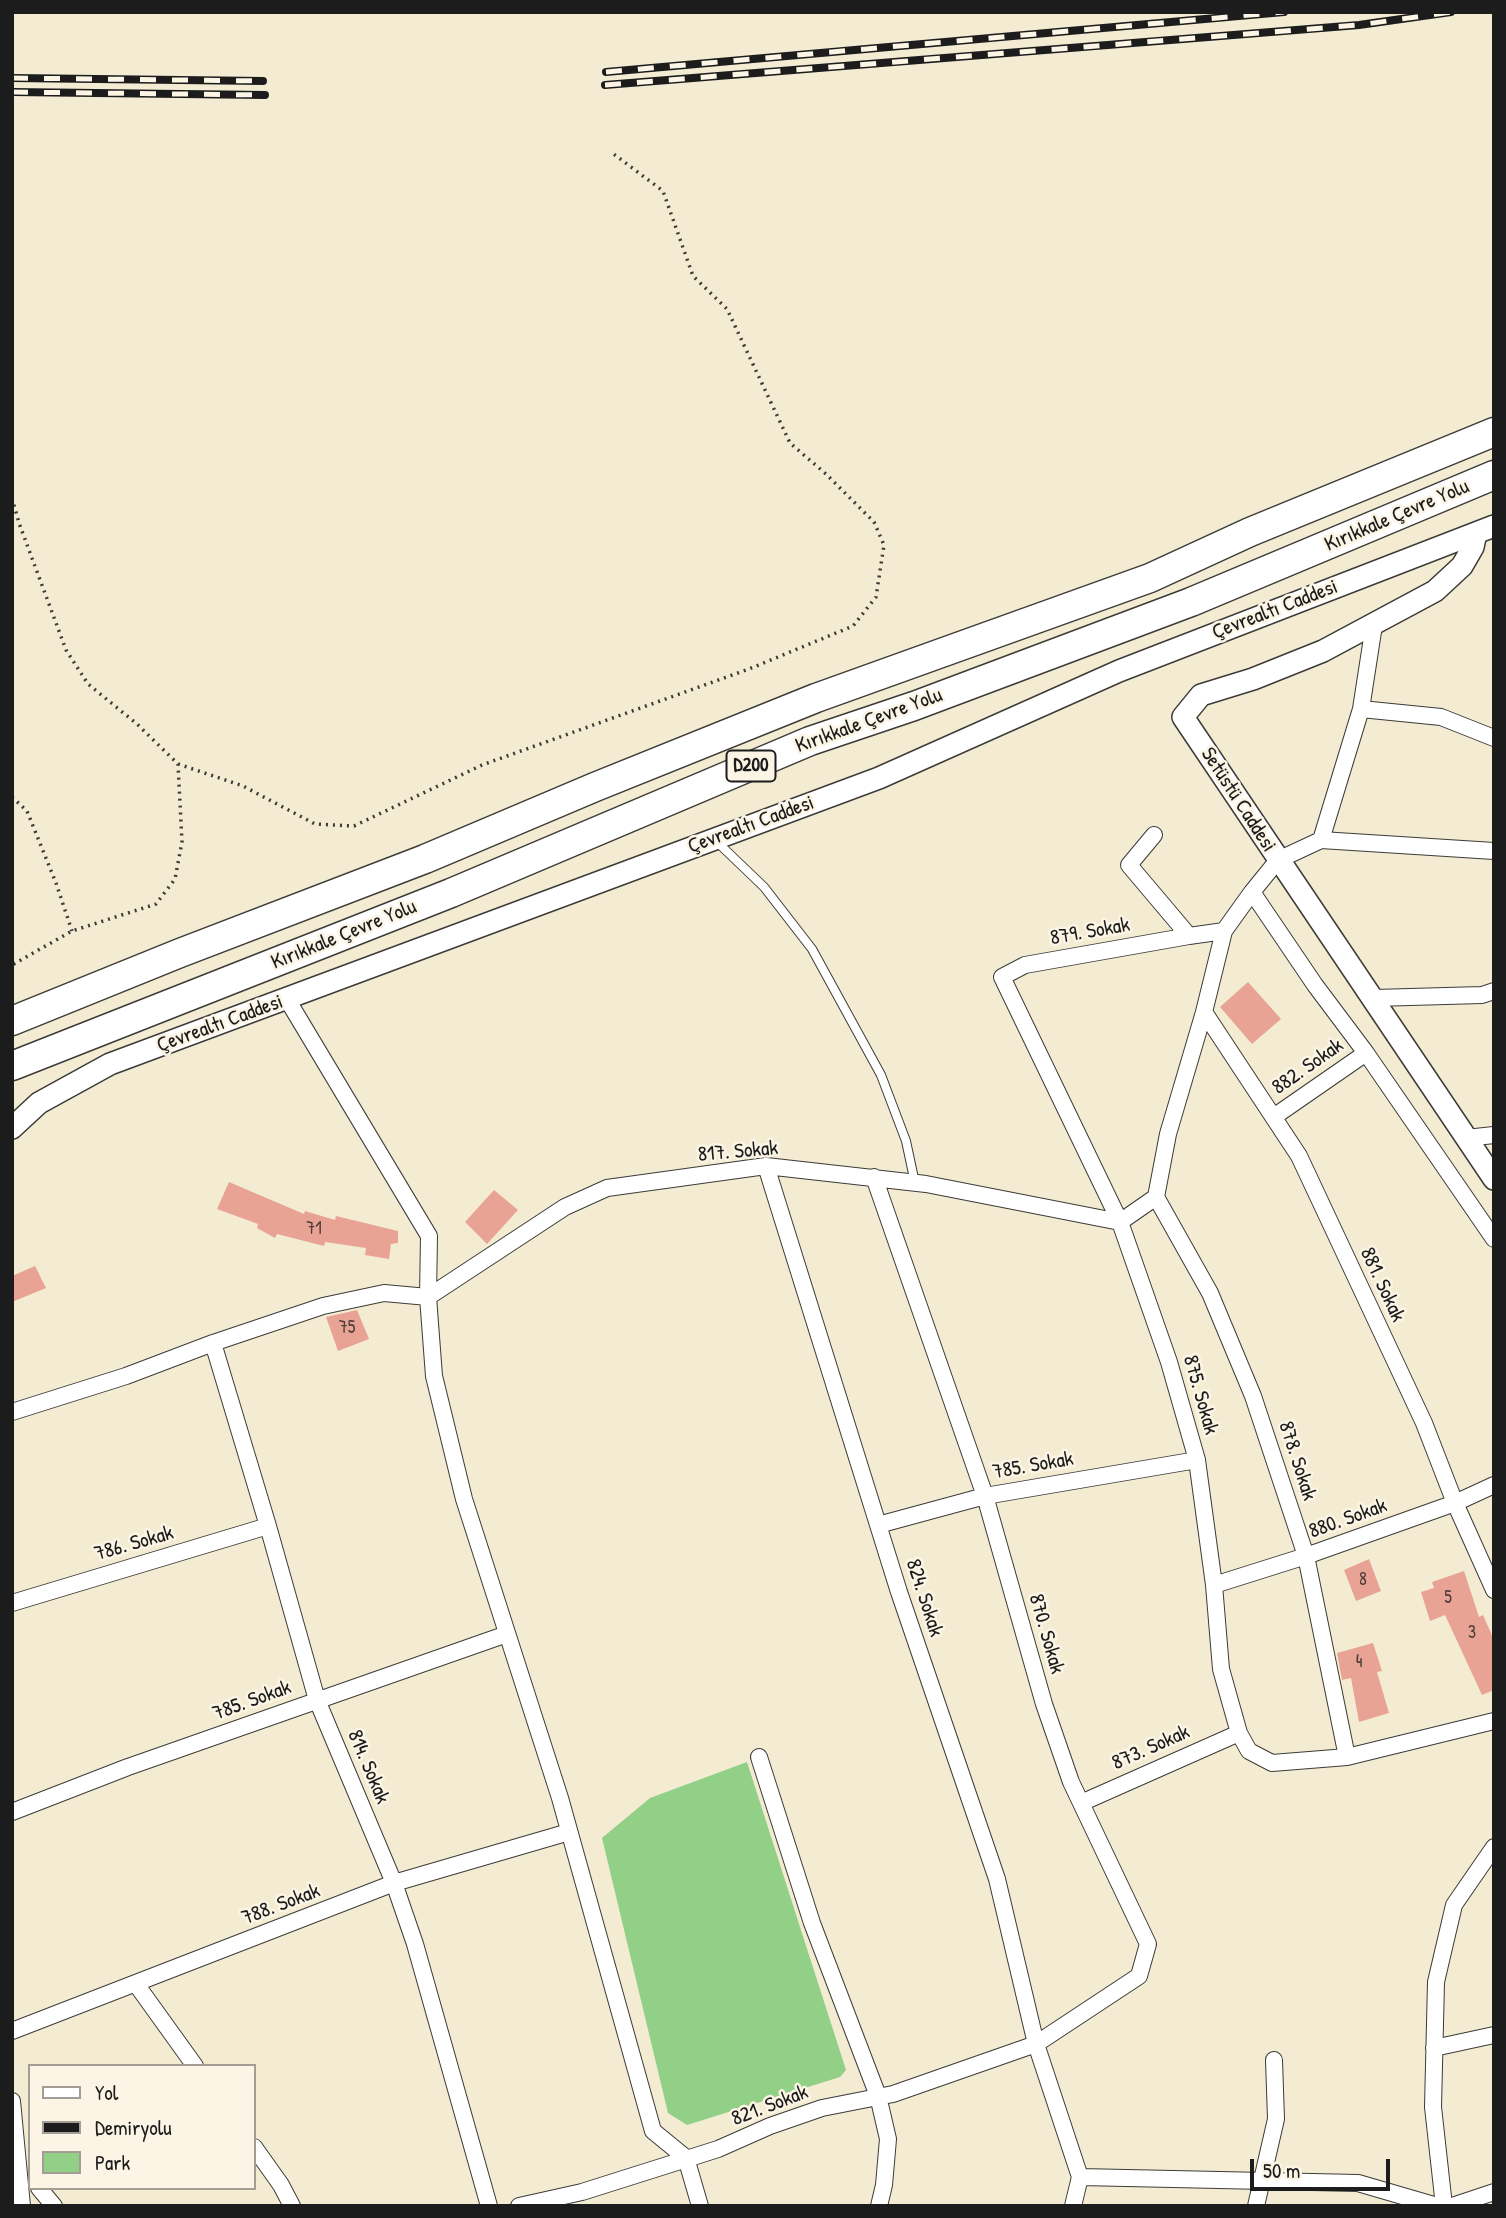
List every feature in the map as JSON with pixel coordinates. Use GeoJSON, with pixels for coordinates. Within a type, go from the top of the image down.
{"type":"FeatureCollection","features":[{"type":"Feature","properties":{"kind":"highway","name":"Kırıkkale Çevre Yolu"},"geometry":{"type":"LineString","coordinates":[[12,1021],[425,859],[594,787],[816,698],[1150,578],[1250,532],[1494,432]]}},
{"type":"Feature","properties":{"kind":"highway","name":"Kırıkkale Çevre Yolu"},"geometry":{"type":"LineString","coordinates":[[12,1066],[451,893],[810,741],[914,706],[1191,602],[1494,475]]}},
{"type":"Feature","properties":{"kind":"main road","name":"Setüstü Caddesi"},"geometry":{"type":"LineString","coordinates":[[1485,529],[1462,566],[1436,591],[1323,651],[1264,675],[1202,695],[1183,717],[1494,1179]]}},
{"type":"Feature","properties":{"kind":"main road","name":"Çevrealtı Caddesi"},"geometry":{"type":"LineString","coordinates":[[12,1128],[39,1103],[110,1065],[879,778],[1119,671],[1485,529]]}},
{"type":"Feature","properties":{"kind":"street"},"geometry":{"type":"LineString","coordinates":[[1321,840],[1361,709],[1374,625]]}},
{"type":"Feature","properties":{"kind":"street"},"geometry":{"type":"LineString","coordinates":[[1361,709],[1441,717],[1494,738]]}},
{"type":"Feature","properties":{"kind":"street"},"geometry":{"type":"LineString","coordinates":[[1154,835],[1129,865],[1189,936]]}},
{"type":"Feature","properties":{"kind":"street"},"geometry":{"type":"LineString","coordinates":[[1120,1222],[1156,1196],[1168,1134],[1204,1012],[1224,931],[1278,860],[1321,840],[1494,851]]}},
{"type":"Feature","properties":{"kind":"street"},"geometry":{"type":"LineString","coordinates":[[1252,892],[1494,1239]]}},
{"type":"Feature","properties":{"kind":"street","name":"879. Sokak"},"geometry":{"type":"LineString","coordinates":[[1002,977],[1025,965],[1224,931]]}},
{"type":"Feature","properties":{"kind":"street","name":"875. Sokak"},"geometry":{"type":"LineString","coordinates":[[1002,977],[1120,1222],[1169,1362],[1197,1460],[1214,1586],[1221,1669],[1239,1733],[1249,1751],[1272,1763],[1347,1757]]}},
{"type":"Feature","properties":{"kind":"street"},"geometry":{"type":"LineString","coordinates":[[1374,998],[1482,995],[1494,991]]}},
{"type":"Feature","properties":{"kind":"street"},"geometry":{"type":"LineString","coordinates":[[286,999],[429,1236],[428,1297],[434,1376],[464,1499],[569,1832],[653,2131],[685,2158],[700,2206]]}},
{"type":"Feature","properties":{"kind":"street","name":"881. Sokak"},"geometry":{"type":"LineString","coordinates":[[1204,1012],[1275,1116],[1298,1156],[1424,1423],[1455,1503],[1494,1590]]}},
{"type":"Feature","properties":{"kind":"street","name":"882. Sokak"},"geometry":{"type":"LineString","coordinates":[[1275,1116],[1366,1053]]}},
{"type":"Feature","properties":{"kind":"street"},"geometry":{"type":"LineString","coordinates":[[1466,1138],[1494,1135]]}},
{"type":"Feature","properties":{"kind":"street","name":"817. Sokak"},"geometry":{"type":"LineString","coordinates":[[428,1297],[565,1207],[607,1188],[766,1166],[915,1183],[1120,1222]]}},
{"type":"Feature","properties":{"kind":"street","name":"824. Sokak"},"geometry":{"type":"LineString","coordinates":[[766,1166],[878,1525],[997,1879],[1036,2045],[1080,2177]]}},
{"type":"Feature","properties":{"kind":"street","name":"870. Sokak"},"geometry":{"type":"LineString","coordinates":[[874,1177],[985,1496],[1044,1704],[1071,1782],[1148,1944],[1139,1976],[1036,2045]]}},
{"type":"Feature","properties":{"kind":"street","name":"878. Sokak"},"geometry":{"type":"LineString","coordinates":[[1156,1196],[1210,1293],[1249,1385],[1306,1556],[1347,1757]]}},
{"type":"Feature","properties":{"kind":"street"},"geometry":{"type":"LineString","coordinates":[[12,1412],[126,1376],[323,1306],[384,1293],[428,1297]]}},
{"type":"Feature","properties":{"kind":"street","name":"814. Sokak"},"geometry":{"type":"LineString","coordinates":[[213,1343],[317,1700],[394,1883],[418,1957],[489,2206]]}},
{"type":"Feature","properties":{"kind":"street","name":"785. Sokak"},"geometry":{"type":"LineString","coordinates":[[878,1525],[985,1496],[1197,1460]]}},
{"type":"Feature","properties":{"kind":"street","name":"880. Sokak"},"geometry":{"type":"LineString","coordinates":[[1214,1586],[1455,1503],[1494,1485]]}},
{"type":"Feature","properties":{"kind":"street","name":"786. Sokak"},"geometry":{"type":"LineString","coordinates":[[12,1603],[268,1526]]}},
{"type":"Feature","properties":{"kind":"street","name":"785. Sokak"},"geometry":{"type":"LineString","coordinates":[[12,1812],[128,1767],[507,1634]]}},
{"type":"Feature","properties":{"kind":"street"},"geometry":{"type":"LineString","coordinates":[[1347,1757],[1494,1721]]}},
{"type":"Feature","properties":{"kind":"street","name":"873. Sokak"},"geometry":{"type":"LineString","coordinates":[[1081,1803],[1239,1733]]}},
{"type":"Feature","properties":{"kind":"street"},"geometry":{"type":"LineString","coordinates":[[759,1757],[812,1923],[878,2096],[888,2139],[884,2185],[879,2206]]}},
{"type":"Feature","properties":{"kind":"street","name":"788. Sokak"},"geometry":{"type":"LineString","coordinates":[[12,2031],[394,1883],[569,1832]]}},
{"type":"Feature","properties":{"kind":"street"},"geometry":{"type":"LineString","coordinates":[[1444,2206],[1433,2107],[1436,1982],[1454,1905],[1494,1847]]}},
{"type":"Feature","properties":{"kind":"street"},"geometry":{"type":"LineString","coordinates":[[136,1984],[194,2064]]}},
{"type":"Feature","properties":{"kind":"street"},"geometry":{"type":"LineString","coordinates":[[1434,2048],[1494,2035]]}},
{"type":"Feature","properties":{"kind":"street","name":"821. Sokak"},"geometry":{"type":"LineString","coordinates":[[519,2206],[582,2192],[718,2149],[770,2126],[822,2108],[893,2094],[1036,2045]]}},
{"type":"Feature","properties":{"kind":"street"},"geometry":{"type":"LineString","coordinates":[[1256,2206],[1276,2119],[1274,2060]]}},
{"type":"Feature","properties":{"kind":"street"},"geometry":{"type":"LineString","coordinates":[[12,2101],[25,2173],[22,2206]]}},
{"type":"Feature","properties":{"kind":"street"},"geometry":{"type":"LineString","coordinates":[[256,2150],[292,2206]]}},
{"type":"Feature","properties":{"kind":"street"},"geometry":{"type":"LineString","coordinates":[[1073,2206],[1080,2177],[1357,2183],[1437,2206]]}},
{"type":"Feature","properties":{"kind":"street"},"geometry":{"type":"LineString","coordinates":[[41,2190],[54,2206]]}},
{"type":"Feature","properties":{"kind":"street"},"geometry":{"type":"LineString","coordinates":[[1452,2206],[1494,2192]]}},
{"type":"Feature","properties":{"kind":"lane"},"geometry":{"type":"LineString","coordinates":[[713,839],[764,887],[812,949],[881,1075],[906,1141],[915,1183]]}},
{"type":"Feature","properties":{"kind":"path"},"geometry":{"type":"LineString","coordinates":[[12,498],[66,650],[89,684],[137,724],[178,764],[243,786],[315,824],[355,826],[482,765],[749,669],[853,626],[876,597],[884,545],[874,522],[790,443],[727,309],[693,276],[663,191],[611,152]]}},
{"type":"Feature","properties":{"kind":"path"},"geometry":{"type":"LineString","coordinates":[[12,965],[72,931],[156,904],[175,879],[182,842],[178,764]]}},
{"type":"Feature","properties":{"kind":"path"},"geometry":{"type":"LineString","coordinates":[[12,797],[27,811],[72,931]]}},
{"type":"Feature","properties":{"kind":"green space"},"geometry":{"type":"Polygon","coordinates":[[[747,1762],[846,2070],[840,2077],[687,2125],[668,2113],[602,1838],[650,1798],[747,1762]]]}},
{"type":"Feature","properties":{"kind":"building"},"geometry":{"type":"Polygon","coordinates":[[[1248,982],[1281,1019],[1252,1044],[1220,1007],[1248,982]]]}},
{"type":"Feature","properties":{"kind":"building"},"geometry":{"type":"Polygon","coordinates":[[[229,1182],[304,1214],[305,1211],[335,1220],[336,1216],[398,1231],[398,1243],[391,1244],[389,1259],[365,1255],[366,1248],[325,1242],[324,1246],[277,1234],[275,1238],[257,1228],[258,1224],[217,1209],[229,1182]]]}},
{"type":"Feature","properties":{"kind":"building"},"geometry":{"type":"Polygon","coordinates":[[[494,1190],[518,1210],[487,1244],[465,1222],[494,1190]]]}},
{"type":"Feature","properties":{"kind":"building"},"geometry":{"type":"Polygon","coordinates":[[[35,1266],[46,1288],[12,1302],[12,1276],[35,1266]]]}},
{"type":"Feature","properties":{"kind":"building"},"geometry":{"type":"Polygon","coordinates":[[[357,1310],[369,1339],[338,1351],[326,1317],[357,1310]]]}},
{"type":"Feature","properties":{"kind":"building"},"geometry":{"type":"Polygon","coordinates":[[[1369,1559],[1381,1591],[1356,1601],[1344,1570],[1369,1559]]]}},
{"type":"Feature","properties":{"kind":"building"},"geometry":{"type":"Polygon","coordinates":[[[1464,1571],[1479,1617],[1483,1615],[1494,1640],[1494,1690],[1482,1695],[1445,1615],[1430,1621],[1421,1592],[1434,1588],[1432,1582],[1464,1571]]]}},
{"type":"Feature","properties":{"kind":"building"},"geometry":{"type":"Polygon","coordinates":[[[1373,1643],[1382,1671],[1377,1672],[1389,1713],[1359,1722],[1351,1678],[1342,1680],[1337,1653],[1373,1643]]]}},
{"type":"Feature","properties":{"kind":"railway"},"geometry":{"type":"LineString","coordinates":[[606,72],[1284,12]]}},
{"type":"Feature","properties":{"kind":"railway"},"geometry":{"type":"LineString","coordinates":[[605,85],[1359,25],[1451,12]]}},
{"type":"Feature","properties":{"kind":"railway"},"geometry":{"type":"LineString","coordinates":[[12,78],[263,81]]}},
{"type":"Feature","properties":{"kind":"railway"},"geometry":{"type":"LineString","coordinates":[[12,92],[265,95]]}}]}
